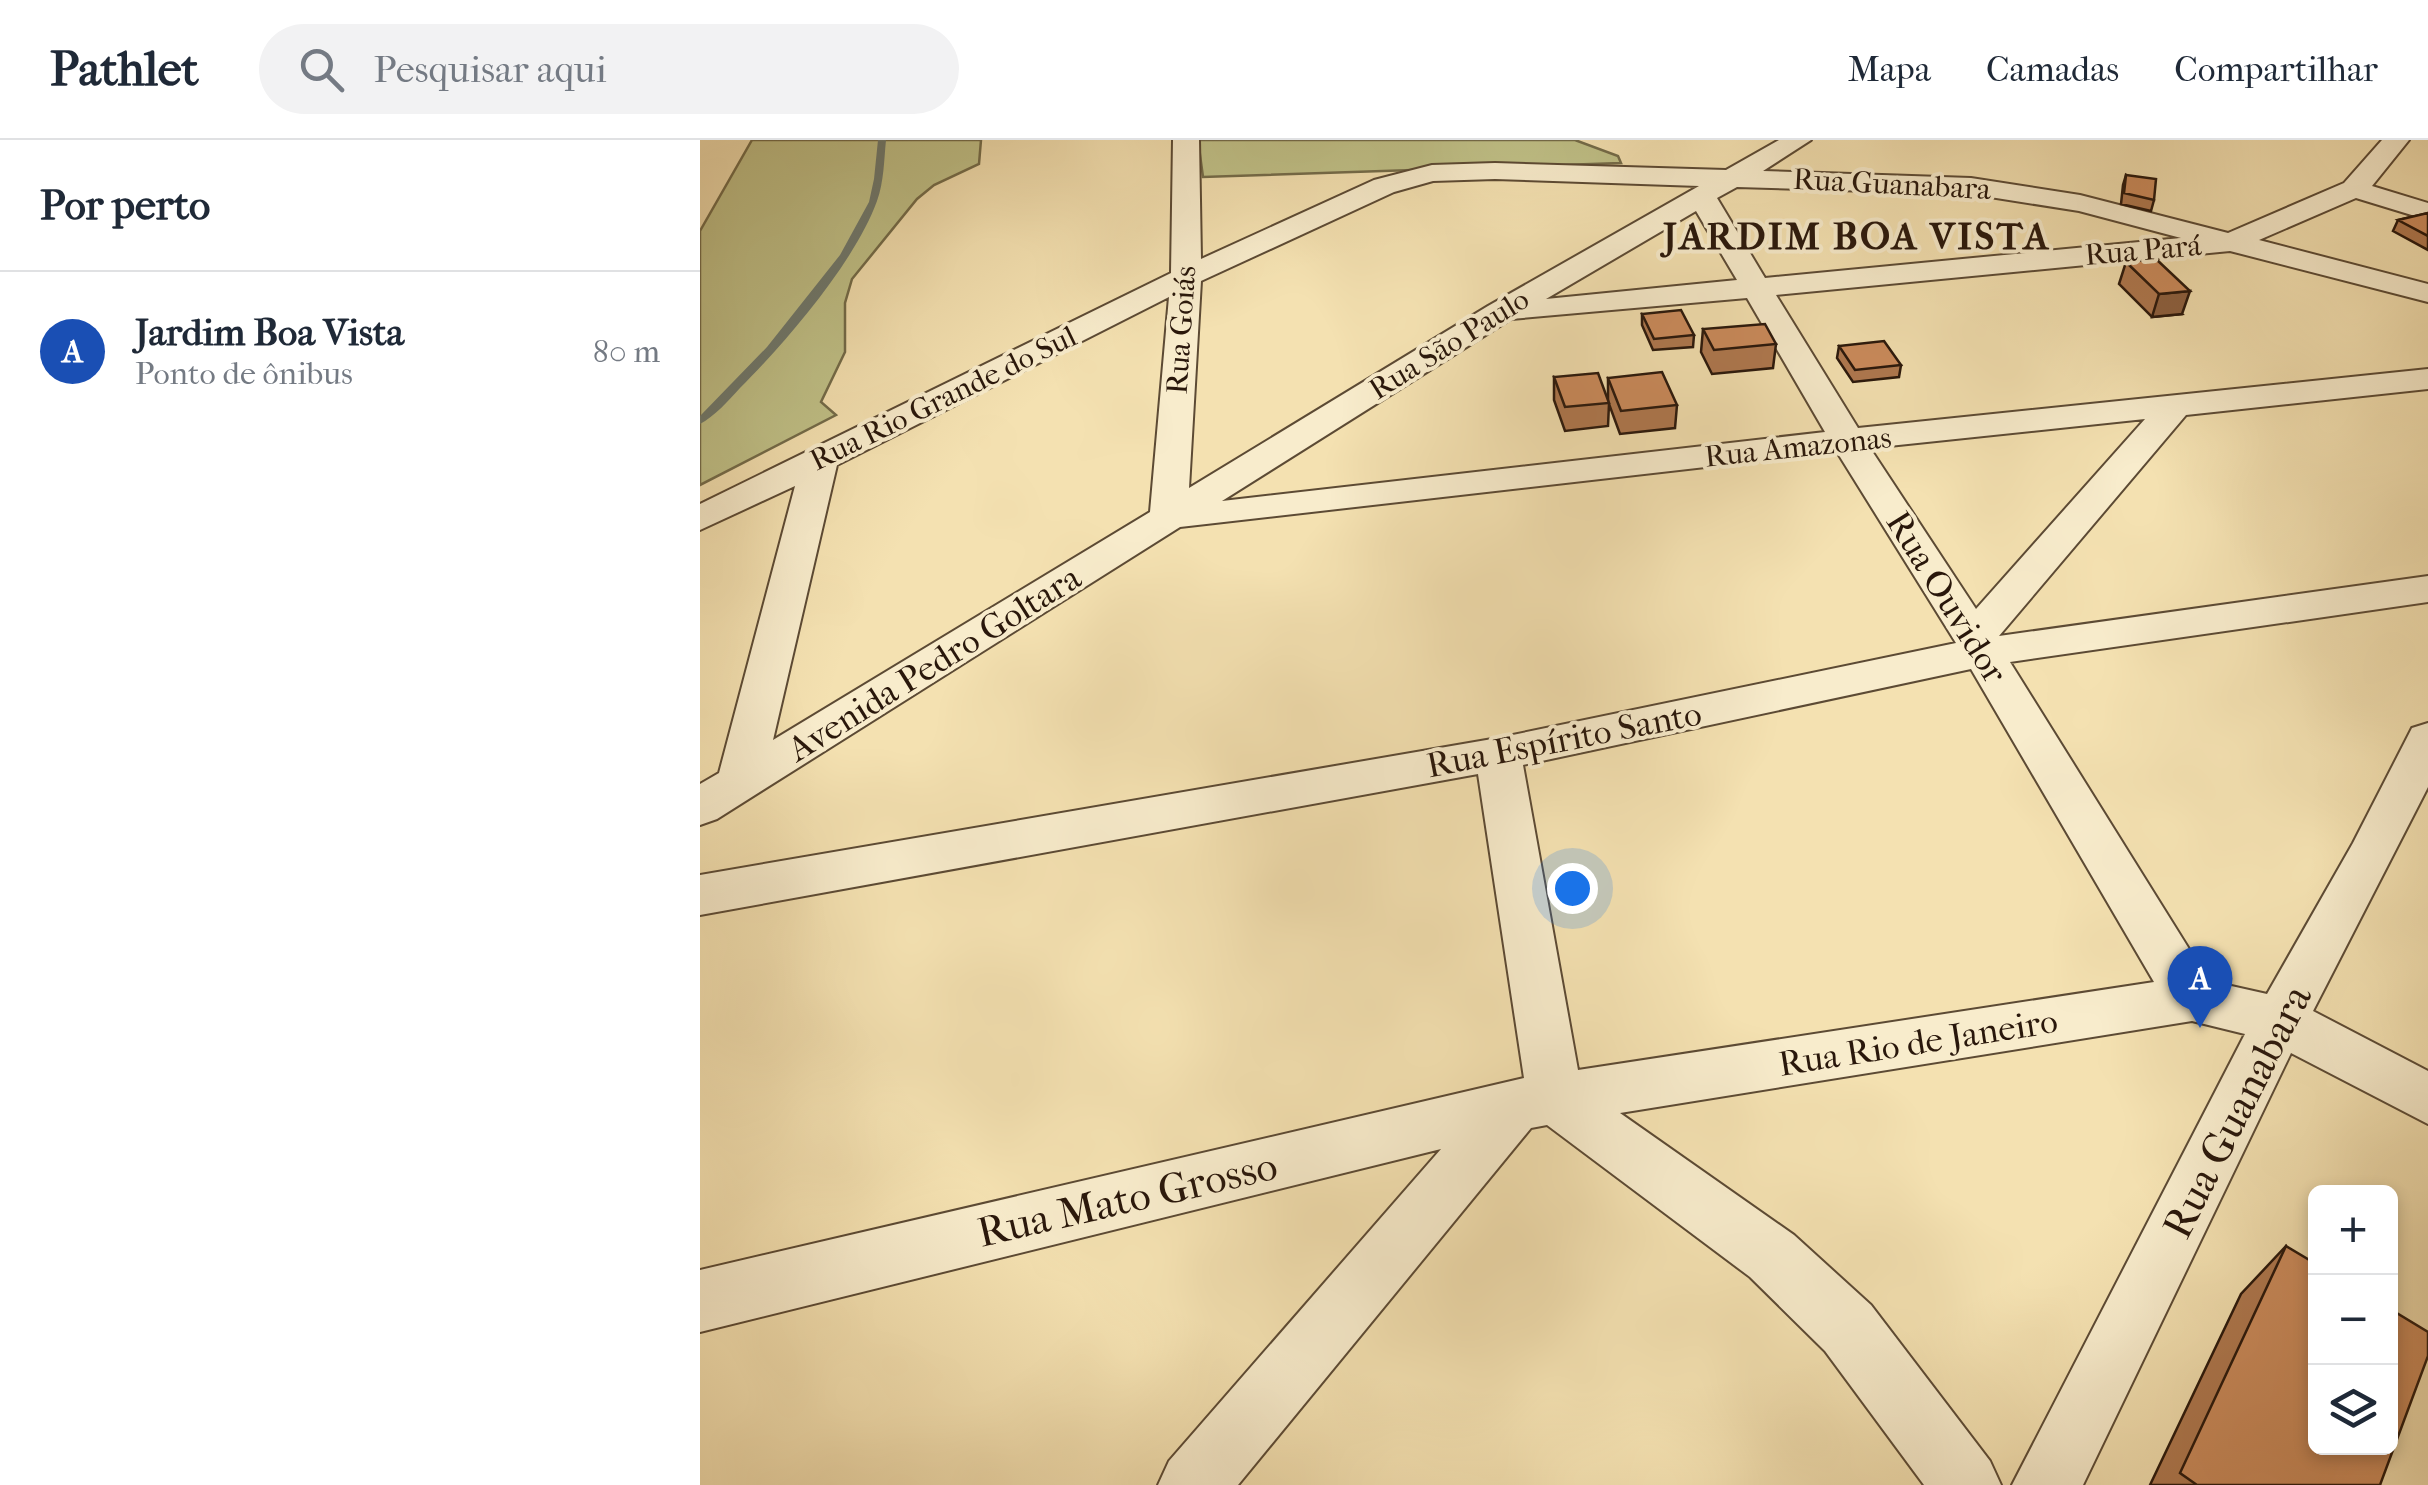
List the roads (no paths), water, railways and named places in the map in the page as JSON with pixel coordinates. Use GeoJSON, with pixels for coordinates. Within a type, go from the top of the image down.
{"type":"FeatureCollection","features":[{"type":"Feature","properties":{"kind":"street","name":"Rua Goiás"},"geometry":{"type":"LineString","coordinates":[[1168,519],[1186,277],[1186,140]]}},
{"type":"Feature","properties":{"kind":"street","name":"Rua São Paulo"},"geometry":{"type":"LineString","coordinates":[[1168,519],[1499,313],[1798,140]]}},
{"type":"Feature","properties":{"kind":"street","name":"Rua Pará"},"geometry":{"type":"LineString","coordinates":[[1499,313],[2232,242],[2354,189],[2396,140]]}},
{"type":"Feature","properties":{"kind":"street"},"geometry":{"type":"LineString","coordinates":[[1704,152],[1728,180]]}},
{"type":"Feature","properties":{"kind":"street","name":"Rua Guanabara"},"geometry":{"type":"LineString","coordinates":[[1186,277],[1384,186],[1432,174],[1495,171],[1970,186],[2024,192],[2428,293]]}},
{"type":"Feature","properties":{"kind":"street","name":"Rua Ouvidor"},"geometry":{"type":"LineString","coordinates":[[1728,180],[1757,287],[2192,999]]}},
{"type":"Feature","properties":{"kind":"street"},"geometry":{"type":"LineString","coordinates":[[2354,189],[2428,212]]}},
{"type":"Feature","properties":{"kind":"street","name":"Rua Rio Grande do Sul"},"geometry":{"type":"LineString","coordinates":[[700,518],[1186,277]]}},
{"type":"Feature","properties":{"kind":"street","name":"Rua Amazonas"},"geometry":{"type":"LineString","coordinates":[[1168,519],[1847,440],[2428,380]]}},
{"type":"Feature","properties":{"kind":"street"},"geometry":{"type":"LineString","coordinates":[[1979,645],[2173,408]]}},
{"type":"Feature","properties":{"kind":"street"},"geometry":{"type":"LineString","coordinates":[[740,782],[820,459]]}},
{"type":"Feature","properties":{"kind":"street","name":"Avenida Pedro Goltara"},"geometry":{"type":"LineString","coordinates":[[700,807],[1168,519]]}},
{"type":"Feature","properties":{"kind":"street","name":"Rua Espírito Santo"},"geometry":{"type":"LineString","coordinates":[[700,895],[1498,754],[1979,645],[2428,589]]}},
{"type":"Feature","properties":{"kind":"street","name":"Rua Guanabara"},"geometry":{"type":"LineString","coordinates":[[2047,1485],[2280,1020],[2375,849],[2428,739]]}},
{"type":"Feature","properties":{"kind":"street"},"geometry":{"type":"LineString","coordinates":[[1193,1485],[1535,1102],[1498,754]]}},
{"type":"Feature","properties":{"kind":"street","name":"Rua Rio de Janeiro"},"geometry":{"type":"LineString","coordinates":[[1535,1102],[2192,999],[2280,1020],[2428,1099]]}},
{"type":"Feature","properties":{"kind":"street"},"geometry":{"type":"LineString","coordinates":[[1535,1102],[1672,1187],[1772,1256],[1848,1328],[1966,1485]]}},
{"type":"Feature","properties":{"kind":"street","name":"Rua Mato Grosso"},"geometry":{"type":"LineString","coordinates":[[700,1301],[1535,1102]]}},
{"type":"Feature","properties":{"kind":"waterway"},"geometry":{"type":"LineString","coordinates":[[700,421],[745,378],[844,255],[873,202],[882,140]]}},
{"type":"Feature","properties":{"kind":"place","name":"Jardim Boa Vista"},"geometry":{"type":"Point","coordinates":[2200,1028]}},
{"type":"Feature","properties":{"kind":"district","name":"JARDIM BOA VISTA"},"geometry":{"type":"Point","coordinates":[1857,236]}}]}
